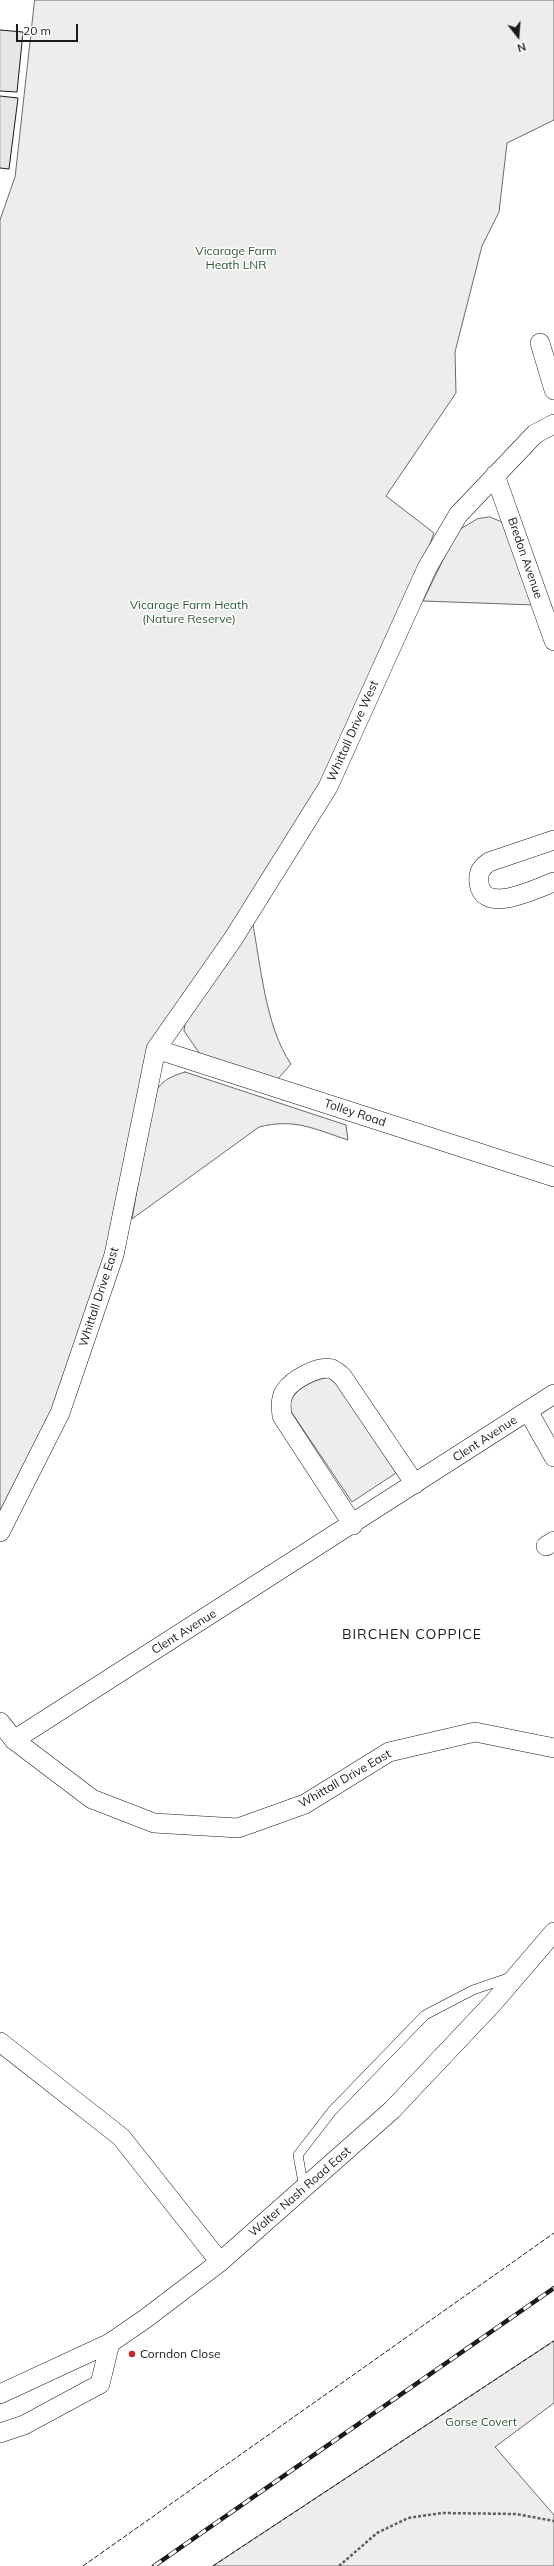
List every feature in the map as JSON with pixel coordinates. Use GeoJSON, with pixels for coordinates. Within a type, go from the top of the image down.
{"type":"FeatureCollection","features":[{"type":"Feature","properties":{"kind":"street"},"geometry":{"type":"LineString","coordinates":[[540,343],[554,390]]}},
{"type":"Feature","properties":{"kind":"street","name":"Whittall Drive West"},"geometry":{"type":"LineString","coordinates":[[156,1049],[233,939],[328,787],[427,568],[458,515],[535,434],[554,424]]}},
{"type":"Feature","properties":{"kind":"street","name":"Bredon Avenue"},"geometry":{"type":"LineString","coordinates":[[495,475],[554,641]]}},
{"type":"Feature","properties":{"kind":"street"},"geometry":{"type":"LineString","coordinates":[[554,840],[489,862],[481,868],[478,876],[482,890],[493,900],[503,900],[554,882]]}},
{"type":"Feature","properties":{"kind":"street","name":"Tolley Road"},"geometry":{"type":"LineString","coordinates":[[156,1049],[554,1177]]}},
{"type":"Feature","properties":{"kind":"street","name":"Whittall Drive East"},"geometry":{"type":"LineString","coordinates":[[0,1532],[60,1413],[114,1254],[156,1049]]}},
{"type":"Feature","properties":{"kind":"street"},"geometry":{"type":"LineString","coordinates":[[353,1525],[282,1416],[281,1402],[285,1391],[299,1379],[316,1370],[331,1368],[342,1376],[415,1484]]}},
{"type":"Feature","properties":{"kind":"street","name":"Clent Avenue"},"geometry":{"type":"LineString","coordinates":[[4,1729],[353,1525],[554,1394]]}},
{"type":"Feature","properties":{"kind":"street"},"geometry":{"type":"LineString","coordinates":[[528,1411],[554,1456]]}},
{"type":"Feature","properties":{"kind":"street","name":"Whittall Drive East"},"geometry":{"type":"LineString","coordinates":[[4,1729],[92,1799],[154,1823],[238,1828],[305,1804],[390,1752],[475,1732],[554,1748]]}},
{"type":"Feature","properties":{"kind":"street","name":"Walter Nash Road East"},"geometry":{"type":"LineString","coordinates":[[0,2394],[110,2343],[145,2319],[220,2262],[392,2110],[517,1975],[554,1932]]}},
{"type":"Feature","properties":{"kind":"street"},"geometry":{"type":"LineString","coordinates":[[0,2042],[121,2137],[220,2262]]}},
{"type":"Feature","properties":{"kind":"street"},"geometry":{"type":"LineString","coordinates":[[0,2433],[24,2425],[100,2384],[110,2343]]}},
{"type":"Feature","properties":{"kind":"lane"},"geometry":{"type":"LineString","coordinates":[[304,2188],[298,2155],[332,2111],[425,2015],[473,1990],[517,1975]]}},
{"type":"Feature","properties":{"kind":"path"},"geometry":{"type":"LineString","coordinates":[[340,2566],[377,2533],[408,2518],[442,2513],[516,2514],[554,2521]]}},
{"type":"Feature","properties":{"kind":"green space","name":"Vicarage Farm Heath LNR"},"geometry":{"type":"Polygon","coordinates":[[[35,0],[554,0],[554,120],[507,143],[499,212],[482,246],[455,352],[456,393],[386,496],[434,533],[405,610],[328,787],[156,1049],[114,1255],[60,1413],[0,1532],[0,220],[15,177],[35,0]]]}},
{"type":"Feature","properties":{"kind":"green space"},"geometry":{"type":"Polygon","coordinates":[[[490,517],[502,522],[534,605],[423,601],[457,531],[477,519],[490,517]]]}},
{"type":"Feature","properties":{"kind":"green space"},"geometry":{"type":"Polygon","coordinates":[[[252,920],[261,975],[270,1014],[282,1049],[291,1064],[277,1080],[202,1057],[184,1031],[186,1016],[252,920]]]}},
{"type":"Feature","properties":{"kind":"green space"},"geometry":{"type":"Polygon","coordinates":[[[185,1072],[346,1125],[348,1140],[294,1124],[259,1127],[132,1219],[153,1097],[162,1083],[185,1072]]]}},
{"type":"Feature","properties":{"kind":"green space"},"geometry":{"type":"Polygon","coordinates":[[[329,1377],[337,1382],[396,1473],[352,1502],[290,1410],[290,1403],[297,1392],[315,1381],[329,1377]]]}},
{"type":"Feature","properties":{"kind":"green space","name":"Gorse Covert"},"geometry":{"type":"Polygon","coordinates":[[[554,2341],[554,2403],[495,2447],[554,2515],[554,2566],[213,2566],[554,2341]]]}},
{"type":"Feature","properties":{"kind":"building"},"geometry":{"type":"Polygon","coordinates":[[[0,30],[23,32],[17,92],[0,91],[0,30]]]}},
{"type":"Feature","properties":{"kind":"building"},"geometry":{"type":"Polygon","coordinates":[[[0,96],[18,98],[9,169],[0,168],[0,96]]]}},
{"type":"Feature","properties":{"kind":"railway"},"geometry":{"type":"LineString","coordinates":[[154,2566],[554,2288]]}},
{"type":"Feature","properties":{"kind":"fence"},"geometry":{"type":"LineString","coordinates":[[83,2566],[554,2233]]}},
{"type":"Feature","properties":{"kind":"fence"},"geometry":{"type":"LineString","coordinates":[[213,2566],[554,2341]]}},
{"type":"Feature","properties":{"kind":"place","name":"Corndon Close"},"geometry":{"type":"Point","coordinates":[132,2354]}},
{"type":"Feature","properties":{"kind":"district","name":"BIRCHEN COPPICE"},"geometry":{"type":"Point","coordinates":[412,1635]}},
{"type":"Feature","properties":{"kind":"park label","name":"Vicarage Farm Heath (Nature Reserve)"},"geometry":{"type":"Point","coordinates":[189,612]}}]}
